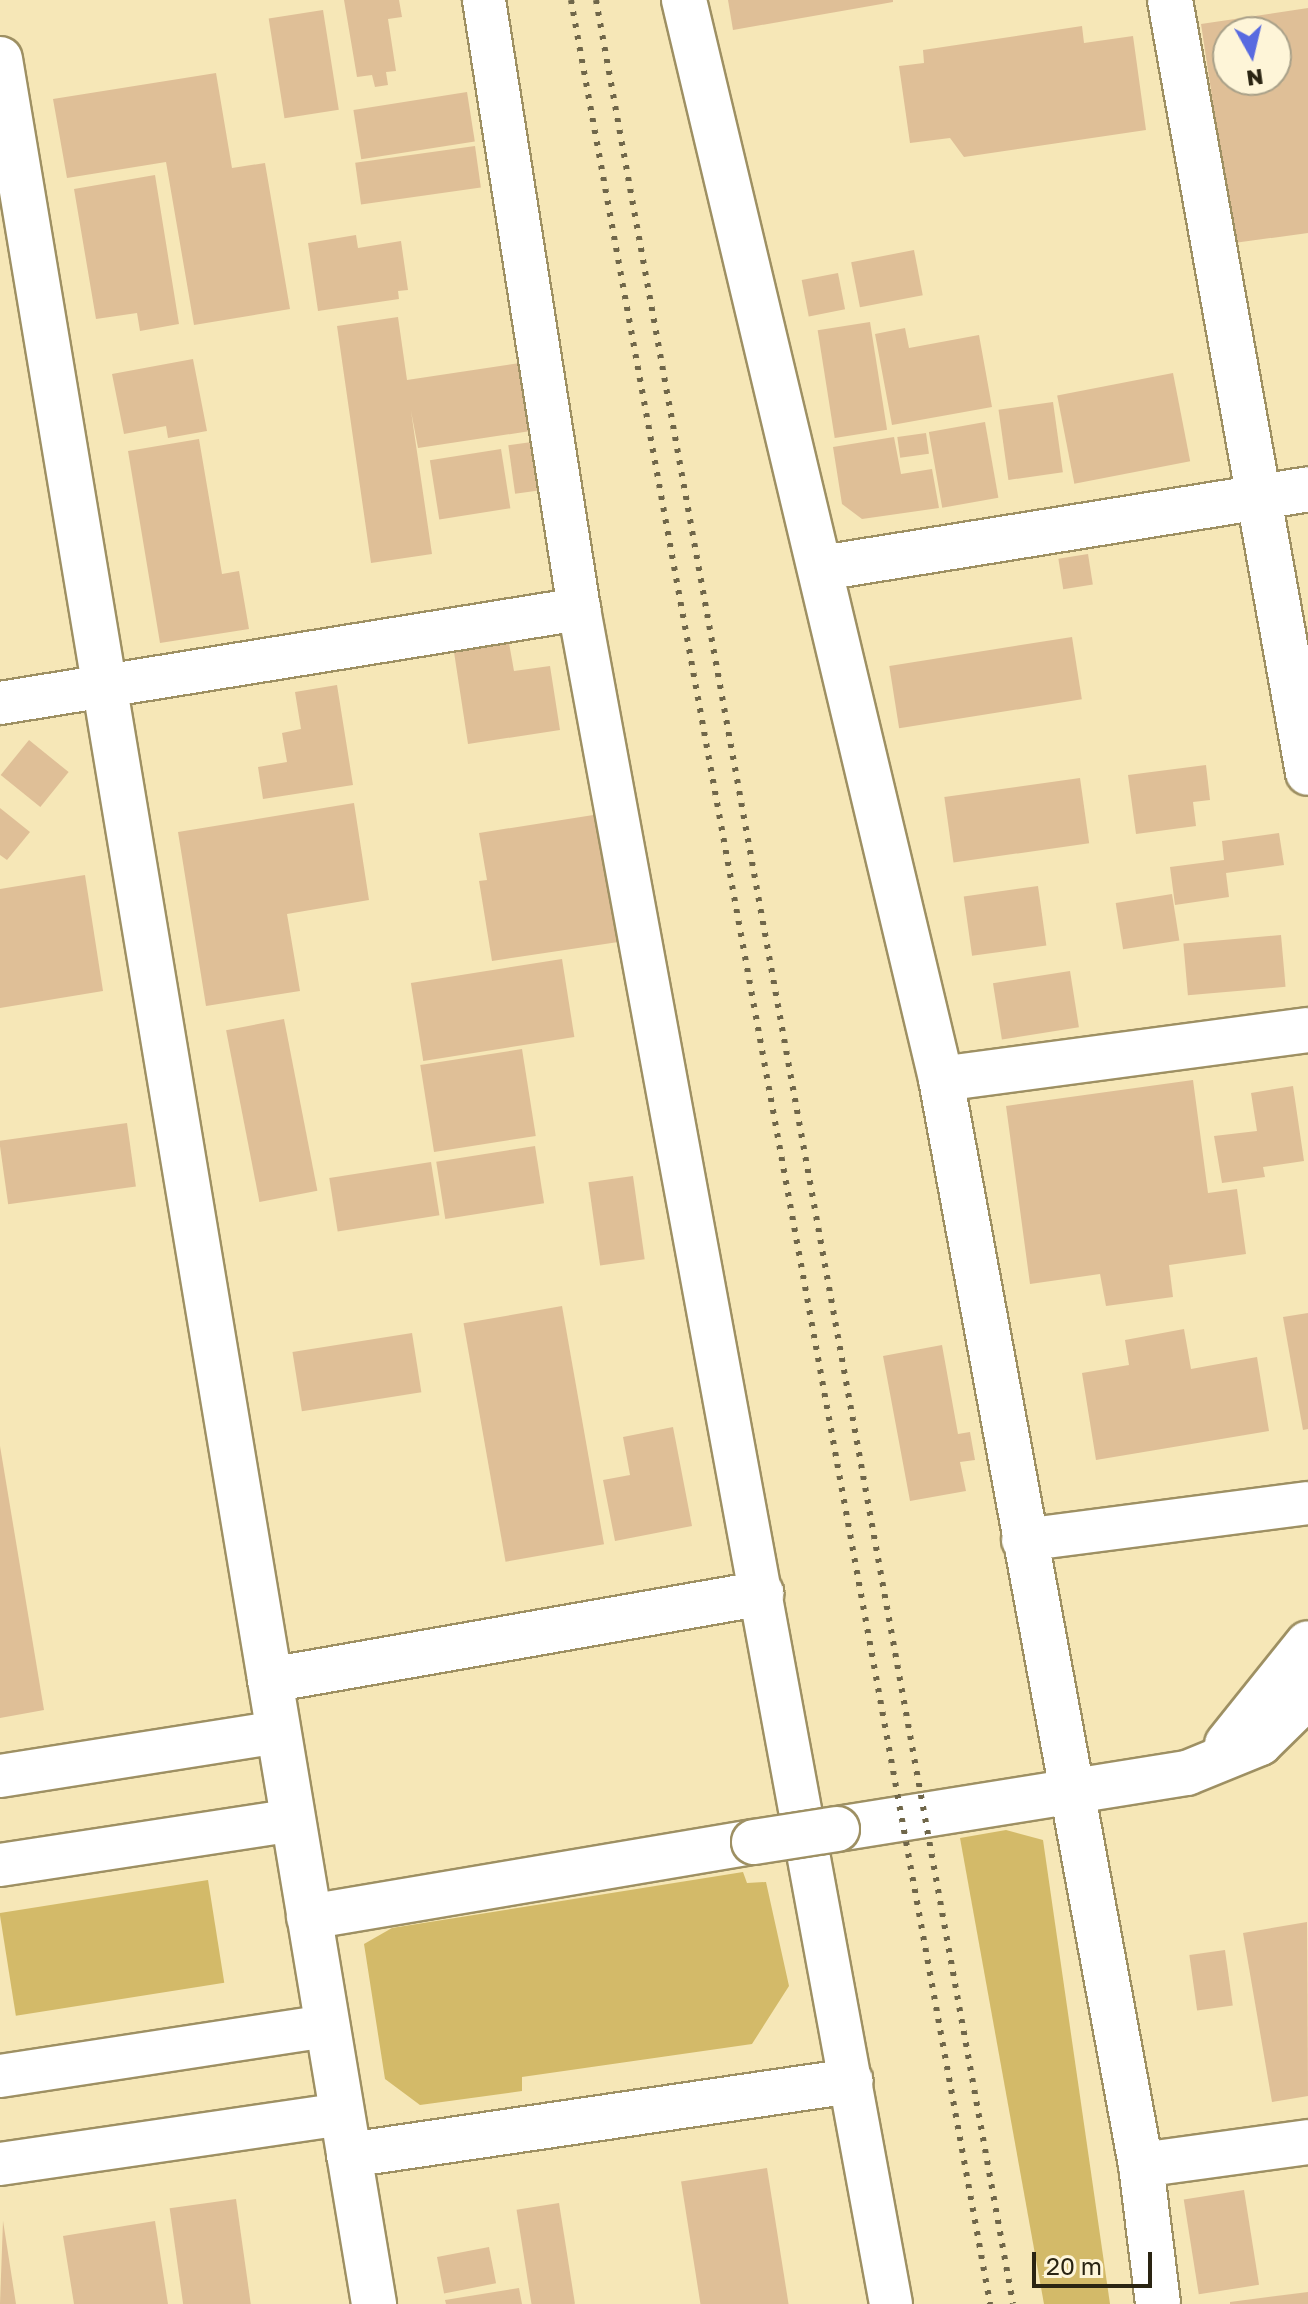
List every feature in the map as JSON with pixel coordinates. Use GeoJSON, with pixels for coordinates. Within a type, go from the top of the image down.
{"type":"FeatureCollection","features":[{"type":"Feature","properties":{"kind":"street"},"geometry":{"type":"LineString","coordinates":[[484,0],[579,609],[891,2304]]}},
{"type":"Feature","properties":{"kind":"street"},"geometry":{"type":"LineString","coordinates":[[684,0],[822,568],[941,1079],[1023,1540],[1141,2165],[1158,2304]]}},
{"type":"Feature","properties":{"kind":"street"},"geometry":{"type":"LineString","coordinates":[[1170,0],[1308,773]]}},
{"type":"Feature","properties":{"kind":"street"},"geometry":{"type":"LineString","coordinates":[[0,59],[374,2304]]}},
{"type":"Feature","properties":{"kind":"street"},"geometry":{"type":"LineString","coordinates":[[822,568],[1308,489]]}},
{"type":"Feature","properties":{"kind":"street"},"geometry":{"type":"LineString","coordinates":[[0,703],[579,609]]}},
{"type":"Feature","properties":{"kind":"street"},"geometry":{"type":"LineString","coordinates":[[941,1079],[1308,1030]]}},
{"type":"Feature","properties":{"kind":"street"},"geometry":{"type":"LineString","coordinates":[[1023,1540],[1308,1503]]}},
{"type":"Feature","properties":{"kind":"street"},"geometry":{"type":"LineString","coordinates":[[270,1680],[761,1593]]}},
{"type":"Feature","properties":{"kind":"street"},"geometry":{"type":"LineString","coordinates":[[1215,1763],[1308,1643]]}},
{"type":"Feature","properties":{"kind":"street"},"geometry":{"type":"LineString","coordinates":[[309,1917],[754,1842],[1142,1783],[1215,1763],[1260,1743],[1308,1696]]}},
{"type":"Feature","properties":{"kind":"street"},"geometry":{"type":"LineString","coordinates":[[0,1776],[279,1732]]}},
{"type":"Feature","properties":{"kind":"street"},"geometry":{"type":"LineString","coordinates":[[0,1865],[293,1820]]}},
{"type":"Feature","properties":{"kind":"street"},"geometry":{"type":"LineString","coordinates":[[0,2076],[328,2026]]}},
{"type":"Feature","properties":{"kind":"street"},"geometry":{"type":"LineString","coordinates":[[0,2164],[346,2134],[851,2081]]}},
{"type":"Feature","properties":{"kind":"street"},"geometry":{"type":"LineString","coordinates":[[1141,2165],[1308,2142]]}},
{"type":"Feature","properties":{"kind":"shaded area"},"geometry":{"type":"Polygon","coordinates":[[[1006,1830],[1043,1840],[1110,2304],[1044,2304],[960,1838],[1006,1830]]]}},
{"type":"Feature","properties":{"kind":"shaded area"},"geometry":{"type":"Polygon","coordinates":[[[743,1872],[747,1883],[766,1882],[789,1986],[752,2044],[522,2077],[522,2091],[420,2105],[385,2079],[364,1944],[392,1928],[743,1872]]]}},
{"type":"Feature","properties":{"kind":"shaded area"},"geometry":{"type":"Polygon","coordinates":[[[208,1880],[224,1983],[16,2016],[0,1913],[208,1880]]]}},
{"type":"Feature","properties":{"kind":"building"},"geometry":{"type":"Polygon","coordinates":[[[344,0],[399,0],[402,17],[388,19],[396,71],[386,72],[388,85],[375,87],[372,75],[357,77],[344,0]]]}},
{"type":"Feature","properties":{"kind":"building"},"geometry":{"type":"Polygon","coordinates":[[[728,0],[893,0],[893,2],[733,30],[728,0]]]}},
{"type":"Feature","properties":{"kind":"building"},"geometry":{"type":"Polygon","coordinates":[[[1308,8],[1308,233],[1234,243],[1201,24],[1212,22],[1212,96],[1292,96],[1292,16],[1254,16],[1308,8]]]}},
{"type":"Feature","properties":{"kind":"building"},"geometry":{"type":"Polygon","coordinates":[[[323,10],[339,110],[284,118],[269,19],[323,10]]]}},
{"type":"Feature","properties":{"kind":"building"},"geometry":{"type":"Polygon","coordinates":[[[1082,26],[1084,43],[1133,36],[1146,130],[964,157],[950,138],[910,143],[899,66],[924,63],[923,50],[1082,26]]]}},
{"type":"Feature","properties":{"kind":"building"},"geometry":{"type":"Polygon","coordinates":[[[216,73],[232,168],[265,163],[290,309],[194,325],[166,162],[67,178],[53,99],[216,73]]]}},
{"type":"Feature","properties":{"kind":"building"},"geometry":{"type":"Polygon","coordinates":[[[467,92],[475,141],[361,159],[353,110],[467,92]]]}},
{"type":"Feature","properties":{"kind":"building"},"geometry":{"type":"Polygon","coordinates":[[[475,146],[481,188],[361,204],[355,163],[475,146]]]}},
{"type":"Feature","properties":{"kind":"building"},"geometry":{"type":"Polygon","coordinates":[[[155,175],[179,324],[140,331],[137,313],[96,319],[74,189],[155,175]]]}},
{"type":"Feature","properties":{"kind":"building"},"geometry":{"type":"Polygon","coordinates":[[[356,235],[358,248],[401,241],[408,290],[398,291],[399,299],[318,311],[308,243],[356,235]]]}},
{"type":"Feature","properties":{"kind":"building"},"geometry":{"type":"Polygon","coordinates":[[[914,250],[923,295],[860,307],[851,262],[914,250]]]}},
{"type":"Feature","properties":{"kind":"building"},"geometry":{"type":"Polygon","coordinates":[[[838,273],[845,309],[809,316],[802,280],[838,273]]]}},
{"type":"Feature","properties":{"kind":"building"},"geometry":{"type":"Polygon","coordinates":[[[398,317],[407,380],[527,362],[537,430],[418,448],[411,411],[432,554],[371,563],[337,326],[398,317]]]}},
{"type":"Feature","properties":{"kind":"building"},"geometry":{"type":"Polygon","coordinates":[[[870,322],[887,430],[835,438],[818,330],[870,322]]]}},
{"type":"Feature","properties":{"kind":"building"},"geometry":{"type":"Polygon","coordinates":[[[905,328],[909,348],[979,335],[992,407],[892,425],[875,334],[905,328]]]}},
{"type":"Feature","properties":{"kind":"building"},"geometry":{"type":"Polygon","coordinates":[[[193,359],[207,431],[168,438],[166,426],[124,434],[112,374],[193,359]]]}},
{"type":"Feature","properties":{"kind":"building"},"geometry":{"type":"Polygon","coordinates":[[[1173,373],[1190,461],[1074,484],[1057,396],[1173,373]]]}},
{"type":"Feature","properties":{"kind":"building"},"geometry":{"type":"Polygon","coordinates":[[[1053,402],[1063,472],[1008,480],[999,410],[1053,402]]]}},
{"type":"Feature","properties":{"kind":"building"},"geometry":{"type":"Polygon","coordinates":[[[985,422],[998,498],[942,508],[929,432],[985,422]]]}},
{"type":"Feature","properties":{"kind":"building"},"geometry":{"type":"Polygon","coordinates":[[[926,433],[929,454],[900,458],[897,437],[926,433]]]}},
{"type":"Feature","properties":{"kind":"building"},"geometry":{"type":"Polygon","coordinates":[[[894,437],[901,474],[932,469],[939,508],[862,519],[842,504],[833,447],[894,437]]]}},
{"type":"Feature","properties":{"kind":"building"},"geometry":{"type":"Polygon","coordinates":[[[199,439],[222,574],[239,571],[249,629],[160,643],[128,451],[199,439]]]}},
{"type":"Feature","properties":{"kind":"building"},"geometry":{"type":"Polygon","coordinates":[[[539,441],[546,490],[515,494],[508,445],[539,441]]]}},
{"type":"Feature","properties":{"kind":"building"},"geometry":{"type":"Polygon","coordinates":[[[501,449],[510,508],[439,520],[430,460],[501,449]]]}},
{"type":"Feature","properties":{"kind":"building"},"geometry":{"type":"Polygon","coordinates":[[[1088,554],[1093,585],[1063,589],[1058,559],[1088,554]]]}},
{"type":"Feature","properties":{"kind":"building"},"geometry":{"type":"Polygon","coordinates":[[[1072,637],[1082,699],[899,728],[889,666],[1072,637]]]}},
{"type":"Feature","properties":{"kind":"building"},"geometry":{"type":"Polygon","coordinates":[[[509,643],[514,671],[550,666],[560,730],[468,744],[454,652],[509,643]]]}},
{"type":"Feature","properties":{"kind":"building"},"geometry":{"type":"Polygon","coordinates":[[[337,685],[353,785],[263,799],[258,767],[287,762],[282,733],[301,729],[295,692],[337,685]]]}},
{"type":"Feature","properties":{"kind":"building"},"geometry":{"type":"Polygon","coordinates":[[[29,740],[69,772],[40,807],[1,775],[29,740]]]}},
{"type":"Feature","properties":{"kind":"building"},"geometry":{"type":"Polygon","coordinates":[[[1206,765],[1210,800],[1193,802],[1196,826],[1136,834],[1128,775],[1206,765]]]}},
{"type":"Feature","properties":{"kind":"building"},"geometry":{"type":"Polygon","coordinates":[[[1080,778],[1089,843],[954,862],[944,797],[1080,778]]]}},
{"type":"Feature","properties":{"kind":"building"},"geometry":{"type":"Polygon","coordinates":[[[354,803],[369,900],[287,914],[300,991],[206,1006],[178,832],[354,803]]]}},
{"type":"Feature","properties":{"kind":"building"},"geometry":{"type":"Polygon","coordinates":[[[0,808],[30,832],[7,860],[0,855],[0,808]]]}},
{"type":"Feature","properties":{"kind":"building"},"geometry":{"type":"Polygon","coordinates":[[[606,813],[625,941],[492,961],[479,881],[487,880],[479,833],[606,813]]]}},
{"type":"Feature","properties":{"kind":"building"},"geometry":{"type":"Polygon","coordinates":[[[1279,833],[1284,865],[1226,873],[1229,897],[1175,905],[1170,867],[1224,860],[1222,841],[1279,833]]]}},
{"type":"Feature","properties":{"kind":"building"},"geometry":{"type":"Polygon","coordinates":[[[85,875],[103,991],[0,1008],[0,889],[85,875]]]}},
{"type":"Feature","properties":{"kind":"building"},"geometry":{"type":"Polygon","coordinates":[[[1038,886],[1046,945],[972,956],[964,896],[1038,886]]]}},
{"type":"Feature","properties":{"kind":"building"},"geometry":{"type":"Polygon","coordinates":[[[1172,894],[1179,940],[1123,949],[1116,903],[1172,894]]]}},
{"type":"Feature","properties":{"kind":"building"},"geometry":{"type":"Polygon","coordinates":[[[1281,935],[1286,987],[1188,995],[1183,944],[1281,935]]]}},
{"type":"Feature","properties":{"kind":"building"},"geometry":{"type":"Polygon","coordinates":[[[562,959],[574,1037],[423,1061],[411,983],[562,959]]]}},
{"type":"Feature","properties":{"kind":"building"},"geometry":{"type":"Polygon","coordinates":[[[1070,971],[1079,1027],[1002,1040],[993,983],[1070,971]]]}},
{"type":"Feature","properties":{"kind":"building"},"geometry":{"type":"Polygon","coordinates":[[[284,1019],[317,1191],[259,1202],[226,1030],[284,1019]]]}},
{"type":"Feature","properties":{"kind":"building"},"geometry":{"type":"Polygon","coordinates":[[[522,1049],[536,1136],[434,1152],[420,1065],[522,1049]]]}},
{"type":"Feature","properties":{"kind":"building"},"geometry":{"type":"Polygon","coordinates":[[[1193,1080],[1208,1193],[1237,1189],[1246,1254],[1169,1265],[1173,1297],[1106,1306],[1100,1274],[1030,1284],[1006,1106],[1193,1080]]]}},
{"type":"Feature","properties":{"kind":"building"},"geometry":{"type":"Polygon","coordinates":[[[1293,1086],[1304,1161],[1263,1167],[1265,1177],[1222,1183],[1214,1136],[1257,1131],[1251,1093],[1293,1086]]]}},
{"type":"Feature","properties":{"kind":"building"},"geometry":{"type":"Polygon","coordinates":[[[127,1123],[136,1186],[8,1204],[0,1141],[127,1123]]]}},
{"type":"Feature","properties":{"kind":"building"},"geometry":{"type":"Polygon","coordinates":[[[535,1146],[544,1203],[445,1219],[436,1162],[535,1146]]]}},
{"type":"Feature","properties":{"kind":"building"},"geometry":{"type":"Polygon","coordinates":[[[431,1162],[439,1215],[338,1231],[329,1178],[431,1162]]]}},
{"type":"Feature","properties":{"kind":"building"},"geometry":{"type":"Polygon","coordinates":[[[633,1176],[645,1259],[600,1265],[588,1182],[633,1176]]]}},
{"type":"Feature","properties":{"kind":"building"},"geometry":{"type":"Polygon","coordinates":[[[562,1306],[604,1544],[506,1562],[464,1323],[562,1306]]]}},
{"type":"Feature","properties":{"kind":"building"},"geometry":{"type":"Polygon","coordinates":[[[1308,1313],[1308,1429],[1303,1430],[1283,1317],[1308,1313]]]}},
{"type":"Feature","properties":{"kind":"building"},"geometry":{"type":"Polygon","coordinates":[[[1184,1329],[1191,1369],[1257,1357],[1269,1431],[1096,1460],[1082,1373],[1129,1365],[1125,1340],[1184,1329]]]}},
{"type":"Feature","properties":{"kind":"building"},"geometry":{"type":"Polygon","coordinates":[[[412,1333],[421,1392],[302,1411],[292,1352],[412,1333]]]}},
{"type":"Feature","properties":{"kind":"building"},"geometry":{"type":"Polygon","coordinates":[[[942,1345],[958,1434],[970,1432],[975,1460],[960,1462],[966,1491],[910,1501],[883,1356],[942,1345]]]}},
{"type":"Feature","properties":{"kind":"building"},"geometry":{"type":"Polygon","coordinates":[[[673,1427],[692,1526],[615,1541],[603,1480],[630,1475],[623,1437],[673,1427]]]}},
{"type":"Feature","properties":{"kind":"building"},"geometry":{"type":"Polygon","coordinates":[[[0,1446],[44,1710],[0,1718],[0,1446]]]}},
{"type":"Feature","properties":{"kind":"building"},"geometry":{"type":"Polygon","coordinates":[[[1307,1922],[1308,2096],[1272,2102],[1243,1933],[1307,1922]]]}},
{"type":"Feature","properties":{"kind":"building"},"geometry":{"type":"Polygon","coordinates":[[[1225,1950],[1233,2005],[1197,2010],[1189,1955],[1225,1950]]]}},
{"type":"Feature","properties":{"kind":"building"},"geometry":{"type":"Polygon","coordinates":[[[767,2168],[789,2304],[700,2304],[681,2182],[767,2168]]]}},
{"type":"Feature","properties":{"kind":"building"},"geometry":{"type":"Polygon","coordinates":[[[1244,2190],[1259,2285],[1199,2294],[1184,2200],[1244,2190]]]}},
{"type":"Feature","properties":{"kind":"building"},"geometry":{"type":"Polygon","coordinates":[[[236,2199],[251,2304],[183,2304],[170,2208],[236,2199]]]}},
{"type":"Feature","properties":{"kind":"building"},"geometry":{"type":"Polygon","coordinates":[[[559,2203],[575,2304],[531,2304],[517,2210],[559,2203]]]}},
{"type":"Feature","properties":{"kind":"building"},"geometry":{"type":"Polygon","coordinates":[[[3,2221],[16,2304],[0,2304],[3,2221]]]}},
{"type":"Feature","properties":{"kind":"building"},"geometry":{"type":"Polygon","coordinates":[[[155,2221],[168,2304],[74,2304],[63,2236],[155,2221]]]}},
{"type":"Feature","properties":{"kind":"building"},"geometry":{"type":"Polygon","coordinates":[[[489,2247],[496,2283],[444,2293],[437,2257],[489,2247]]]}},
{"type":"Feature","properties":{"kind":"building"},"geometry":{"type":"Polygon","coordinates":[[[519,2288],[522,2304],[446,2304],[445,2300],[519,2288]]]}},
{"type":"Feature","properties":{"kind":"building"},"geometry":{"type":"Polygon","coordinates":[[[1308,2292],[1308,2304],[1230,2304],[1230,2302],[1308,2292]]]}},
{"type":"Feature","properties":{"kind":"railway"},"geometry":{"type":"LineString","coordinates":[[571,0],[990,2304]]}},
{"type":"Feature","properties":{"kind":"railway"},"geometry":{"type":"LineString","coordinates":[[596,0],[1013,2304]]}}]}
